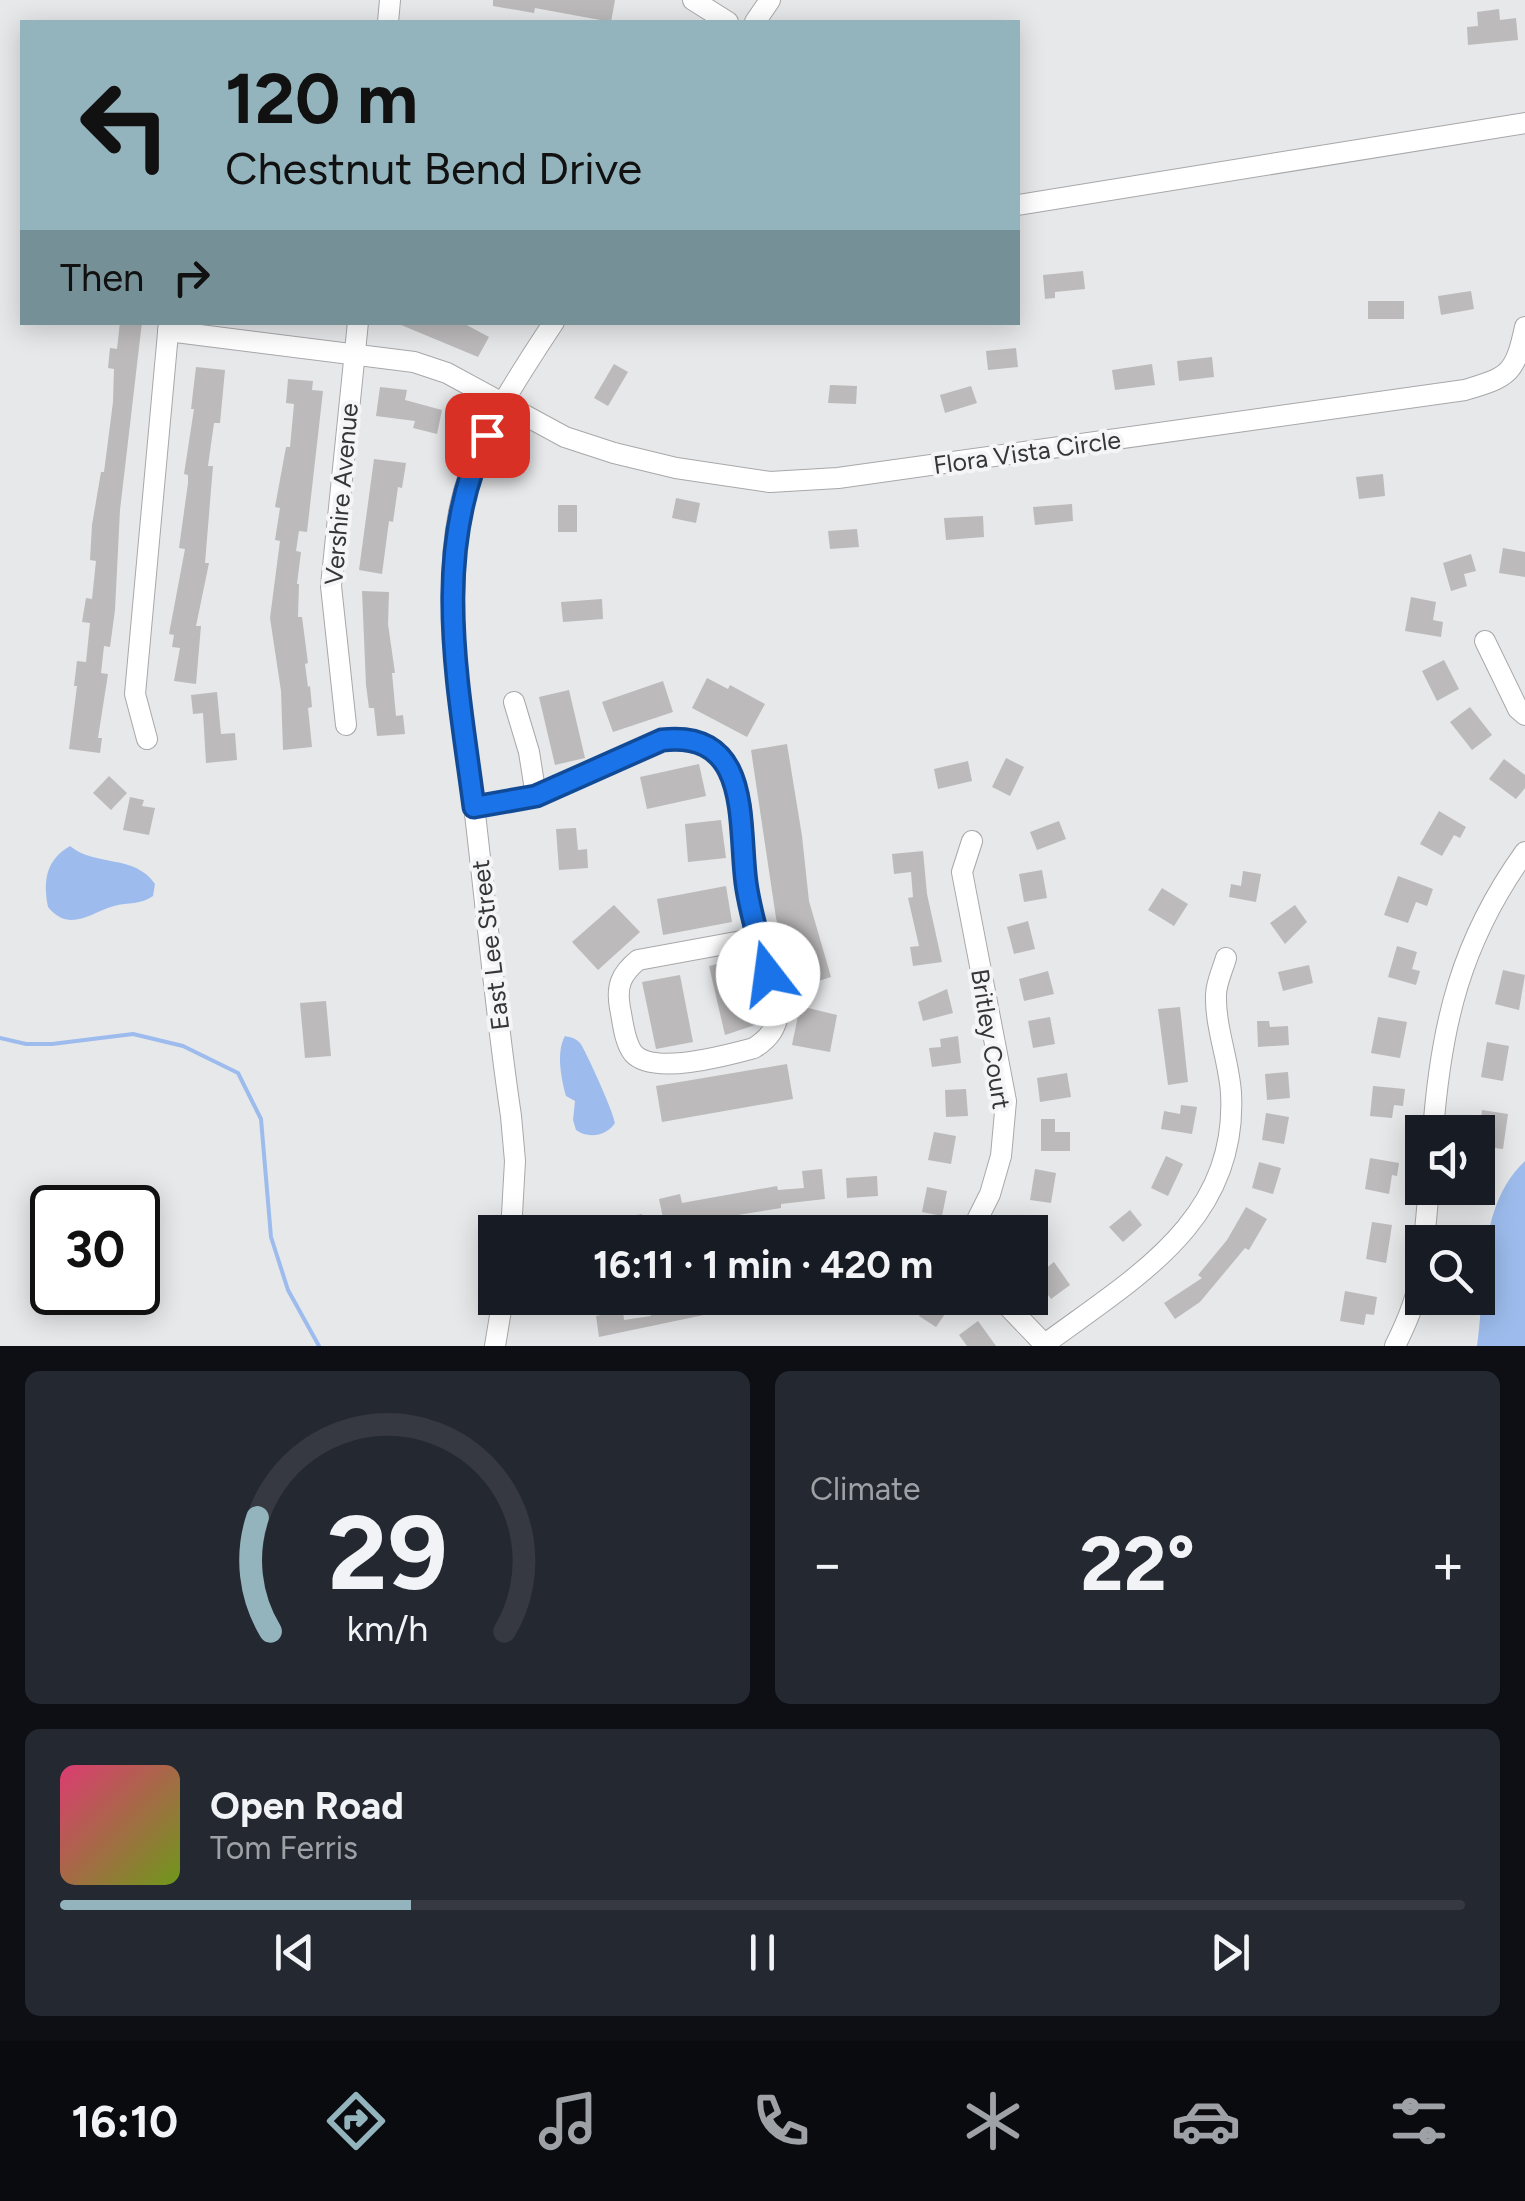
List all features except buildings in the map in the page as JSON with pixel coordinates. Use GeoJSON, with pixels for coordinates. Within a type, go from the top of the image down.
{"type":"FeatureCollection","features":[{"type":"Feature","properties":{"kind":"street"},"geometry":{"type":"LineString","coordinates":[[692,0],[725,20]]}},
{"type":"Feature","properties":{"kind":"street"},"geometry":{"type":"LineString","coordinates":[[1020,205],[1525,124]]}},
{"type":"Feature","properties":{"kind":"street","name":"Vershire Avenue"},"geometry":{"type":"LineString","coordinates":[[346,725],[331,586],[358,325]]}},
{"type":"Feature","properties":{"kind":"street","name":"East Lee Street"},"geometry":{"type":"LineString","coordinates":[[511,1215],[512,1130],[457,667],[453,562],[460,511],[472,468],[503,403],[552,325]]}},
{"type":"Feature","properties":{"kind":"street"},"geometry":{"type":"LineString","coordinates":[[147,740],[135,694],[169,327],[429,366],[503,403]]}},
{"type":"Feature","properties":{"kind":"street","name":"Flora Vista Circle"},"geometry":{"type":"LineString","coordinates":[[503,403],[565,437],[676,468],[770,482],[838,478],[1465,390],[1504,378],[1515,365],[1525,328]]}},
{"type":"Feature","properties":{"kind":"street"},"geometry":{"type":"LineString","coordinates":[[1484,641],[1525,715]]}},
{"type":"Feature","properties":{"kind":"street"},"geometry":{"type":"LineString","coordinates":[[514,702],[530,752],[536,796]]}},
{"type":"Feature","properties":{"kind":"street"},"geometry":{"type":"LineString","coordinates":[[474,807],[536,796],[662,740],[701,742],[718,753],[730,768],[737,786],[746,887],[779,1009],[778,1020],[766,1040],[754,1048],[654,1064],[633,1052],[626,1040],[618,995],[626,970],[638,960],[758,938]]}},
{"type":"Feature","properties":{"kind":"street","name":"Britley Court"},"geometry":{"type":"LineString","coordinates":[[972,841],[962,872],[1006,1101],[1000,1156],[990,1194],[979,1215]]}},
{"type":"Feature","properties":{"kind":"street"},"geometry":{"type":"LineString","coordinates":[[1435,1115],[1442,1050],[1459,972],[1482,918],[1525,852]]}},
{"type":"Feature","properties":{"kind":"street"},"geometry":{"type":"LineString","coordinates":[[1016,1315],[1045,1345],[1164,1256],[1206,1204],[1224,1156],[1230,1125],[1231,1093],[1216,994],[1226,958]]}},
{"type":"Feature","properties":{"kind":"street"},"geometry":{"type":"LineString","coordinates":[[494,1346],[500,1315]]}},
{"type":"Feature","properties":{"kind":"street"},"geometry":{"type":"LineString","coordinates":[[1395,1346],[1409,1315]]}},
{"type":"Feature","properties":{"kind":"water"},"geometry":{"type":"Polygon","coordinates":[[[70,846],[91,857],[137,868],[155,884],[153,896],[80,919],[56,915],[48,907],[46,880],[51,864],[70,846]]]}},
{"type":"Feature","properties":{"kind":"water"},"geometry":{"type":"Polygon","coordinates":[[[565,1036],[580,1043],[610,1107],[615,1123],[602,1133],[586,1135],[576,1130],[575,1101],[566,1096],[561,1073],[565,1036]]]}},
{"type":"Feature","properties":{"kind":"water"},"geometry":{"type":"Polygon","coordinates":[[[1525,1161],[1525,1346],[1477,1346],[1480,1315],[1495,1315],[1495,1225],[1491,1225],[1509,1180],[1525,1161]]]}},
{"type":"Feature","properties":{"kind":"waterway"},"geometry":{"type":"LineString","coordinates":[[0,1038],[52,1044],[133,1034],[183,1046],[238,1073],[261,1119],[271,1237],[288,1290],[319,1346]]}},
{"type":"Feature","properties":{"kind":"route"},"geometry":{"type":"LineString","coordinates":[[487,435],[472,468],[460,511],[453,562],[457,667],[474,807],[536,796],[662,740],[701,742],[718,753],[737,786],[746,887],[768,974]]}}]}
